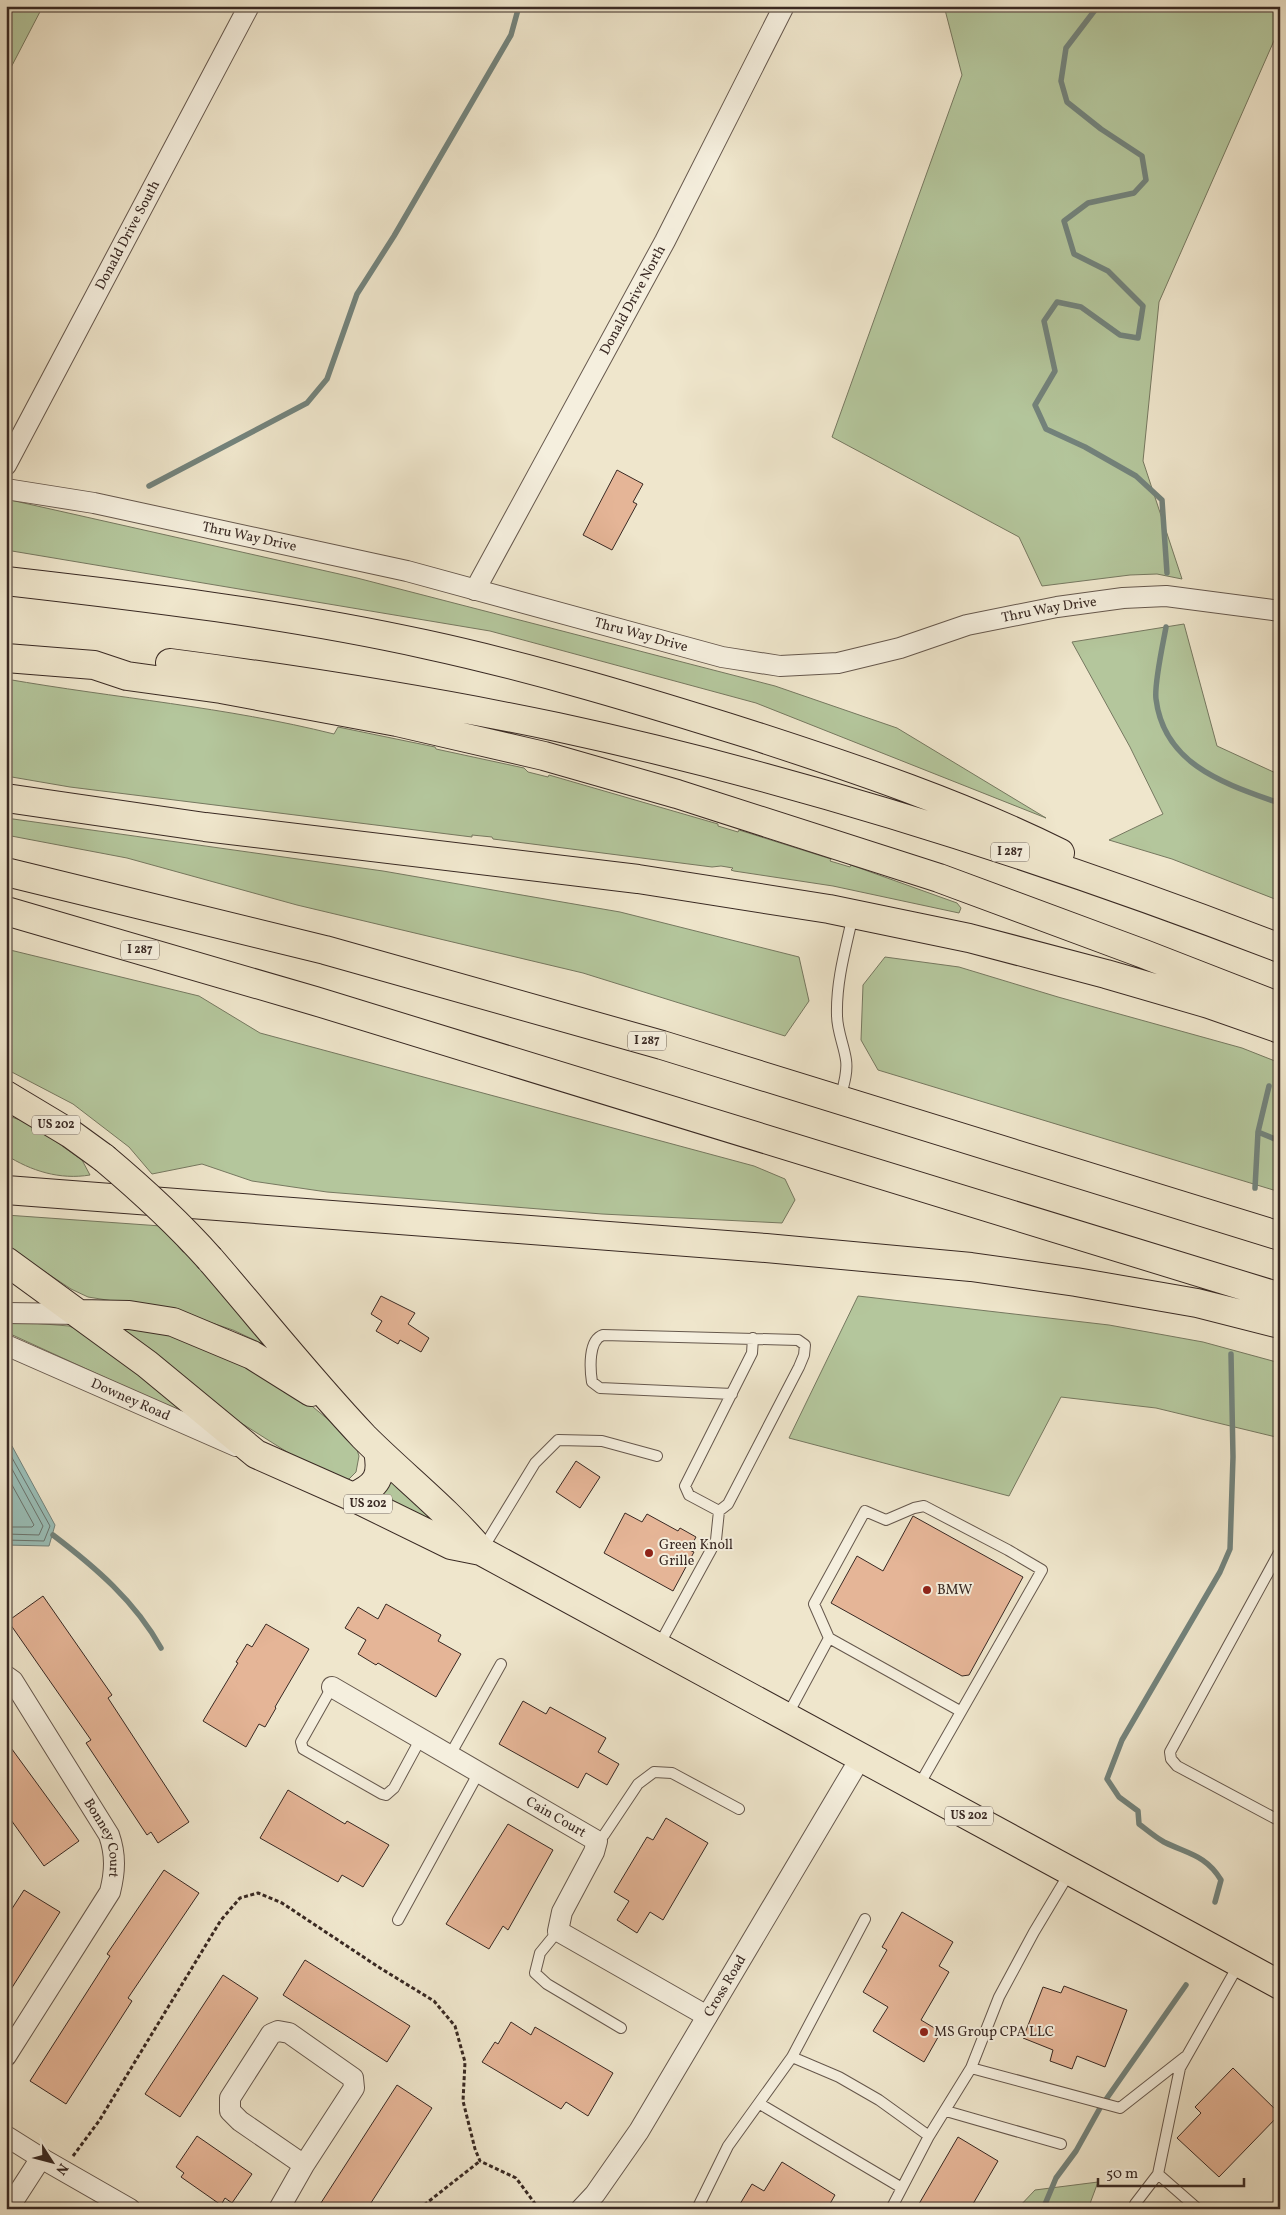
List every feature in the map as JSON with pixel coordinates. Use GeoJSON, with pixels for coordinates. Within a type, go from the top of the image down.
{"type":"FeatureCollection","features":[{"type":"Feature","properties":{"kind":"highway"},"geometry":{"type":"LineString","coordinates":[[6,581],[216,607],[320,624],[425,644],[622,694],[854,768],[951,804],[1042,844],[1162,903]]}},
{"type":"Feature","properties":{"kind":"highway","name":"I 287"},"geometry":{"type":"LineString","coordinates":[[6,658],[94,665],[128,676],[284,700],[415,726],[544,756],[677,794],[939,878],[1280,1007]]}},
{"type":"Feature","properties":{"kind":"highway","name":"I 287"},"geometry":{"type":"LineString","coordinates":[[94,665],[130,658],[360,690],[558,728],[669,753],[858,804],[967,838],[1162,903],[1280,948]]}},
{"type":"Feature","properties":{"kind":"highway"},"geometry":{"type":"LineString","coordinates":[[6,798],[187,825],[638,879],[853,914],[969,938],[1106,974],[1209,1004],[1280,1029]]}},
{"type":"Feature","properties":{"kind":"highway","name":"I 287"},"geometry":{"type":"LineString","coordinates":[[6,872],[325,950],[653,1042],[1280,1236]]}},
{"type":"Feature","properties":{"kind":"highway","name":"I 287"},"geometry":{"type":"LineString","coordinates":[[6,911],[334,1007],[1280,1297]]}},
{"type":"Feature","properties":{"kind":"highway","name":"US 202"},"geometry":{"type":"LineString","coordinates":[[6,1096],[71,1134],[104,1158],[181,1226],[342,1413],[378,1451],[462,1527],[481,1551]]}},
{"type":"Feature","properties":{"kind":"highway"},"geometry":{"type":"LineString","coordinates":[[6,1190],[766,1248],[971,1267],[1198,1303],[1280,1324]]}},
{"type":"Feature","properties":{"kind":"highway","name":"US 202"},"geometry":{"type":"LineString","coordinates":[[6,1261],[147,1364],[256,1454],[354,1497],[451,1545],[481,1551],[1280,1985]]}},
{"type":"Feature","properties":{"kind":"highway"},"geometry":{"type":"LineString","coordinates":[[80,1314],[129,1315],[172,1322],[188,1328],[252,1355],[342,1413]]}},
{"type":"Feature","properties":{"kind":"highway"},"geometry":{"type":"LineString","coordinates":[[354,1497],[368,1490],[376,1481],[380,1471],[378,1451]]}},
{"type":"Feature","properties":{"kind":"street","name":"Donald Drive South"},"geometry":{"type":"LineString","coordinates":[[6,465],[249,6]]}},
{"type":"Feature","properties":{"kind":"street","name":"Donald Drive North"},"geometry":{"type":"LineString","coordinates":[[475,590],[665,241],[784,6]]}},
{"type":"Feature","properties":{"kind":"street","name":"Thru Way Drive"},"geometry":{"type":"LineString","coordinates":[[6,489],[94,503],[408,571],[722,656],[780,666],[838,663],[900,648],[967,626],[1056,607],[1123,598],[1166,596],[1280,610]]}},
{"type":"Feature","properties":{"kind":"street"},"geometry":{"type":"LineString","coordinates":[[6,1313],[80,1314]]}},
{"type":"Feature","properties":{"kind":"street","name":"Downey Road"},"geometry":{"type":"LineString","coordinates":[[6,1345],[256,1454]]}},
{"type":"Feature","properties":{"kind":"street","name":"Bonney Court"},"geometry":{"type":"LineString","coordinates":[[6,1676],[13,1681],[109,1835],[113,1847],[115,1872],[110,1892],[6,2056]]}},
{"type":"Feature","properties":{"kind":"street","name":"Cain Court"},"geometry":{"type":"LineString","coordinates":[[332,1687],[597,1841],[594,1852],[562,1912],[558,1931]]}},
{"type":"Feature","properties":{"kind":"street","name":"Cross Road"},"geometry":{"type":"LineString","coordinates":[[581,2209],[595,2194],[639,2131],[860,1757]]}},
{"type":"Feature","properties":{"kind":"street"},"geometry":{"type":"LineString","coordinates":[[558,1931],[707,2016]]}},
{"type":"Feature","properties":{"kind":"street"},"geometry":{"type":"LineString","coordinates":[[279,2209],[354,2088],[353,2078],[289,2033],[278,2031],[270,2034],[230,2098],[230,2111],[240,2121],[304,2166]]}},
{"type":"Feature","properties":{"kind":"street"},"geometry":{"type":"LineString","coordinates":[[6,2136],[130,2209]]}},
{"type":"Feature","properties":{"kind":"street"},"geometry":{"type":"LineString","coordinates":[[8,2209],[41,2158]]}},
{"type":"Feature","properties":{"kind":"lane"},"geometry":{"type":"LineString","coordinates":[[840,1099],[847,1062],[840,1038],[837,1015],[838,995],[853,914]]}},
{"type":"Feature","properties":{"kind":"lane"},"geometry":{"type":"LineString","coordinates":[[657,1648],[716,1540],[719,1511],[728,1504],[799,1367],[805,1349],[804,1343],[798,1340],[752,1338],[604,1335],[595,1340],[593,1346],[592,1382],[600,1388],[732,1394]]}},
{"type":"Feature","properties":{"kind":"lane"},"geometry":{"type":"LineString","coordinates":[[719,1511],[689,1496],[685,1486],[752,1353],[752,1338]]}},
{"type":"Feature","properties":{"kind":"lane"},"geometry":{"type":"LineString","coordinates":[[481,1551],[535,1463],[558,1440],[602,1441],[657,1456]]}},
{"type":"Feature","properties":{"kind":"lane"},"geometry":{"type":"LineString","coordinates":[[918,1788],[960,1711],[1042,1570],[924,1506],[914,1508],[886,1520],[865,1511],[814,1604],[829,1638],[960,1711]]}},
{"type":"Feature","properties":{"kind":"lane"},"geometry":{"type":"LineString","coordinates":[[1280,1551],[1170,1752],[1171,1760],[1177,1766],[1280,1821]]}},
{"type":"Feature","properties":{"kind":"lane"},"geometry":{"type":"LineString","coordinates":[[786,1717],[829,1638]]}},
{"type":"Feature","properties":{"kind":"lane"},"geometry":{"type":"LineString","coordinates":[[450,1755],[501,1664]]}},
{"type":"Feature","properties":{"kind":"lane"},"geometry":{"type":"LineString","coordinates":[[332,1687],[301,1742],[303,1749],[386,1795],[394,1788],[421,1738]]}},
{"type":"Feature","properties":{"kind":"lane"},"geometry":{"type":"LineString","coordinates":[[398,1920],[480,1772]]}},
{"type":"Feature","properties":{"kind":"lane"},"geometry":{"type":"LineString","coordinates":[[597,1841],[604,1835],[638,1784],[654,1772],[672,1773],[739,1809]]}},
{"type":"Feature","properties":{"kind":"lane"},"geometry":{"type":"LineString","coordinates":[[891,2209],[929,2136],[971,2068],[998,1997],[1070,1871]]}},
{"type":"Feature","properties":{"kind":"lane"},"geometry":{"type":"LineString","coordinates":[[697,2209],[728,2146],[792,2057],[865,1920]]}},
{"type":"Feature","properties":{"kind":"lane"},"geometry":{"type":"LineString","coordinates":[[558,1931],[540,1953],[535,1973],[547,1984],[621,2028]]}},
{"type":"Feature","properties":{"kind":"lane"},"geometry":{"type":"LineString","coordinates":[[1141,2209],[1135,2204],[1158,2174],[1180,2068],[1185,2056],[1240,1963]]}},
{"type":"Feature","properties":{"kind":"lane"},"geometry":{"type":"LineString","coordinates":[[971,2068],[1120,2108],[1131,2097],[1185,2056]]}},
{"type":"Feature","properties":{"kind":"lane"},"geometry":{"type":"LineString","coordinates":[[792,2057],[839,2077],[879,2100],[929,2136]]}},
{"type":"Feature","properties":{"kind":"lane"},"geometry":{"type":"LineString","coordinates":[[760,2104],[902,2188]]}},
{"type":"Feature","properties":{"kind":"lane"},"geometry":{"type":"LineString","coordinates":[[946,2111],[1061,2144]]}},
{"type":"Feature","properties":{"kind":"lane"},"geometry":{"type":"LineString","coordinates":[[1158,2174],[1198,2209]]}},
{"type":"Feature","properties":{"kind":"path"},"geometry":{"type":"LineString","coordinates":[[419,2209],[480,2161]]}},
{"type":"Feature","properties":{"kind":"green space"},"geometry":{"type":"Polygon","coordinates":[[[6,6],[43,6],[6,77],[6,6]]]}},
{"type":"Feature","properties":{"kind":"green space"},"geometry":{"type":"Polygon","coordinates":[[[944,6],[1280,6],[1280,27],[1159,302],[1143,461],[1182,579],[1157,574],[1130,575],[1042,586],[1019,537],[832,437],[962,75],[944,6]]]}},
{"type":"Feature","properties":{"kind":"green space"},"geometry":{"type":"Polygon","coordinates":[[[6,499],[357,578],[775,686],[897,728],[1046,818],[756,703],[490,631],[6,550],[6,499]]]}},
{"type":"Feature","properties":{"kind":"green space"},"geometry":{"type":"Polygon","coordinates":[[[1184,624],[1217,746],[1280,775],[1280,901],[1172,859],[1109,840],[1163,814],[1130,747],[1072,642],[1184,624]]]}},
{"type":"Feature","properties":{"kind":"green space"},"geometry":{"type":"Polygon","coordinates":[[[6,679],[253,717],[334,734],[338,727],[524,768],[528,772],[548,777],[549,775],[718,824],[718,826],[738,832],[739,830],[831,859],[830,861],[850,867],[851,865],[957,903],[961,908],[959,913],[833,886],[734,871],[731,870],[733,868],[721,866],[712,867],[493,839],[492,837],[472,835],[472,837],[70,787],[6,776],[6,679]]]}},
{"type":"Feature","properties":{"kind":"green space"},"geometry":{"type":"Polygon","coordinates":[[[6,818],[383,871],[620,912],[799,957],[809,1001],[785,1036],[583,973],[297,905],[127,858],[6,835],[6,818]]]}},
{"type":"Feature","properties":{"kind":"green space"},"geometry":{"type":"Polygon","coordinates":[[[6,949],[199,996],[260,1033],[754,1166],[785,1179],[795,1200],[782,1223],[602,1214],[327,1192],[252,1181],[202,1164],[152,1174],[129,1147],[73,1104],[6,1069],[6,949]]]}},
{"type":"Feature","properties":{"kind":"green space"},"geometry":{"type":"Polygon","coordinates":[[[885,957],[959,967],[1058,997],[1242,1048],[1280,1063],[1280,1192],[878,1070],[861,1040],[863,985],[885,957]]]}},
{"type":"Feature","properties":{"kind":"green space"},"geometry":{"type":"Polygon","coordinates":[[[6,1115],[31,1124],[82,1160],[90,1175],[68,1176],[46,1173],[25,1166],[6,1155],[6,1115]]]}},
{"type":"Feature","properties":{"kind":"green space"},"geometry":{"type":"Polygon","coordinates":[[[6,1215],[161,1226],[183,1252],[188,1253],[265,1345],[233,1330],[176,1311],[88,1297],[71,1289],[6,1246],[6,1215]]]}},
{"type":"Feature","properties":{"kind":"green space"},"geometry":{"type":"Polygon","coordinates":[[[858,1296],[1109,1325],[1203,1342],[1280,1363],[1280,1438],[1156,1408],[1061,1397],[1009,1496],[789,1438],[858,1296]]]}},
{"type":"Feature","properties":{"kind":"green space"},"geometry":{"type":"Polygon","coordinates":[[[6,1321],[69,1326],[90,1334],[189,1416],[6,1332],[6,1321]]]}},
{"type":"Feature","properties":{"kind":"green space"},"geometry":{"type":"Polygon","coordinates":[[[125,1325],[198,1340],[307,1402],[354,1441],[359,1456],[356,1472],[349,1479],[338,1480],[295,1457],[230,1416],[125,1331],[125,1325]]]}},
{"type":"Feature","properties":{"kind":"green space"},"geometry":{"type":"Polygon","coordinates":[[[390,1477],[450,1529],[379,1498],[390,1477]]]}},
{"type":"Feature","properties":{"kind":"green space"},"geometry":{"type":"Polygon","coordinates":[[[1098,2182],[1088,2209],[1017,2209],[1035,2190],[1098,2182]]]}},
{"type":"Feature","properties":{"kind":"water"},"geometry":{"type":"Polygon","coordinates":[[[6,1441],[12,1446],[55,1525],[49,1546],[6,1545],[6,1441]]]}},
{"type":"Feature","properties":{"kind":"building"},"geometry":{"type":"Polygon","coordinates":[[[617,470],[643,484],[633,502],[637,504],[612,550],[583,535],[617,470]]]}},
{"type":"Feature","properties":{"kind":"building"},"geometry":{"type":"Polygon","coordinates":[[[381,1296],[415,1313],[408,1324],[429,1338],[421,1352],[400,1340],[398,1344],[376,1331],[382,1321],[371,1314],[381,1296]]]}},
{"type":"Feature","properties":{"kind":"building"},"geometry":{"type":"Polygon","coordinates":[[[576,1461],[600,1477],[580,1508],[556,1492],[576,1461]]]}},
{"type":"Feature","properties":{"kind":"building","name":"Green Knoll Grille"},"geometry":{"type":"Polygon","coordinates":[[[625,1513],[642,1522],[647,1514],[678,1531],[680,1528],[696,1537],[689,1550],[694,1552],[673,1591],[604,1553],[625,1513]]]}},
{"type":"Feature","properties":{"kind":"building","name":"BMW"},"geometry":{"type":"Polygon","coordinates":[[[913,1516],[1023,1577],[969,1675],[962,1676],[831,1603],[857,1556],[883,1571],[913,1516]]]}},
{"type":"Feature","properties":{"kind":"building"},"geometry":{"type":"Polygon","coordinates":[[[43,1596],[112,1695],[108,1698],[189,1822],[158,1843],[151,1832],[147,1835],[86,1743],[91,1740],[8,1621],[43,1596]]]}},
{"type":"Feature","properties":{"kind":"building"},"geometry":{"type":"Polygon","coordinates":[[[386,1604],[441,1635],[438,1641],[461,1654],[436,1697],[378,1663],[376,1665],[358,1654],[366,1640],[345,1628],[358,1607],[378,1619],[386,1604]]]}},
{"type":"Feature","properties":{"kind":"building"},"geometry":{"type":"Polygon","coordinates":[[[266,1624],[309,1649],[265,1727],[259,1724],[246,1747],[203,1721],[238,1663],[236,1662],[247,1644],[252,1647],[266,1624]]]}},
{"type":"Feature","properties":{"kind":"building"},"geometry":{"type":"Polygon","coordinates":[[[523,1701],[546,1714],[550,1707],[606,1738],[598,1752],[619,1764],[607,1785],[586,1773],[578,1788],[499,1744],[523,1701]]]}},
{"type":"Feature","properties":{"kind":"building"},"geometry":{"type":"Polygon","coordinates":[[[6,1741],[79,1841],[44,1866],[6,1813],[6,1741]]]}},
{"type":"Feature","properties":{"kind":"building"},"geometry":{"type":"Polygon","coordinates":[[[288,1790],[345,1824],[347,1821],[389,1845],[363,1887],[342,1875],[338,1882],[260,1838],[288,1790]]]}},
{"type":"Feature","properties":{"kind":"building"},"geometry":{"type":"Polygon","coordinates":[[[666,1818],[708,1843],[663,1920],[650,1912],[637,1933],[617,1920],[629,1901],[614,1892],[647,1837],[653,1840],[666,1818]]]}},
{"type":"Feature","properties":{"kind":"building"},"geometry":{"type":"Polygon","coordinates":[[[508,1824],[553,1850],[508,1930],[503,1926],[489,1949],[446,1924],[508,1824]]]}},
{"type":"Feature","properties":{"kind":"building"},"geometry":{"type":"Polygon","coordinates":[[[164,1870],[199,1893],[128,1998],[132,2001],[66,2104],[30,2081],[110,1956],[107,1954],[164,1870]]]}},
{"type":"Feature","properties":{"kind":"building"},"geometry":{"type":"Polygon","coordinates":[[[24,1890],[60,1912],[6,1997],[6,1918],[24,1890]]]}},
{"type":"Feature","properties":{"kind":"building"},"geometry":{"type":"Polygon","coordinates":[[[902,1912],[953,1942],[939,1966],[949,1972],[921,2020],[941,2032],[924,2062],[873,2031],[888,2007],[863,1992],[887,1950],[882,1947],[902,1912]]]}},
{"type":"Feature","properties":{"kind":"building"},"geometry":{"type":"Polygon","coordinates":[[[305,1960],[410,2026],[387,2062],[283,1995],[305,1960]]]}},
{"type":"Feature","properties":{"kind":"building"},"geometry":{"type":"Polygon","coordinates":[[[223,1975],[258,1998],[180,2117],[145,2094],[223,1975]]]}},
{"type":"Feature","properties":{"kind":"building"},"geometry":{"type":"Polygon","coordinates":[[[1064,1986],[1127,2010],[1105,2067],[1077,2056],[1072,2069],[1050,2061],[1053,2050],[1023,2038],[1043,1987],[1061,1993],[1064,1986]]]}},
{"type":"Feature","properties":{"kind":"building"},"geometry":{"type":"Polygon","coordinates":[[[511,2022],[531,2035],[535,2027],[613,2073],[588,2116],[566,2102],[561,2109],[482,2062],[495,2042],[498,2044],[511,2022]]]}},
{"type":"Feature","properties":{"kind":"building"},"geometry":{"type":"Polygon","coordinates":[[[1233,2068],[1280,2114],[1219,2177],[1177,2138],[1201,2113],[1195,2107],[1233,2068]]]}},
{"type":"Feature","properties":{"kind":"building"},"geometry":{"type":"Polygon","coordinates":[[[397,2085],[432,2108],[367,2209],[317,2209],[397,2085]]]}},
{"type":"Feature","properties":{"kind":"building"},"geometry":{"type":"Polygon","coordinates":[[[197,2136],[252,2174],[232,2203],[225,2198],[221,2205],[181,2177],[184,2173],[176,2167],[197,2136]]]}},
{"type":"Feature","properties":{"kind":"building"},"geometry":{"type":"Polygon","coordinates":[[[958,2137],[998,2161],[970,2209],[916,2209],[958,2137]]]}},
{"type":"Feature","properties":{"kind":"building"},"geometry":{"type":"Polygon","coordinates":[[[782,2162],[835,2195],[827,2209],[737,2209],[752,2184],[764,2191],[782,2162]]]}},
{"type":"Feature","properties":{"kind":"waterway"},"geometry":{"type":"LineString","coordinates":[[149,486],[307,403],[327,379],[357,294],[394,236],[511,35],[519,6]]}},
{"type":"Feature","properties":{"kind":"waterway"},"geometry":{"type":"LineString","coordinates":[[1096,6],[1095,10],[1066,48],[1061,81],[1067,102],[1101,129],[1142,156],[1146,180],[1134,193],[1088,203],[1064,221],[1074,254],[1108,271],[1143,306],[1138,338],[1120,335],[1081,307],[1057,302],[1044,321],[1055,371],[1035,405],[1046,429],[1085,447],[1136,476],[1162,500],[1167,573]]}},
{"type":"Feature","properties":{"kind":"waterway"},"geometry":{"type":"LineString","coordinates":[[1166,627],[1157,674],[1156,699],[1161,721],[1171,740],[1199,768],[1236,787],[1276,802],[1280,807]]}},
{"type":"Feature","properties":{"kind":"waterway"},"geometry":{"type":"LineString","coordinates":[[1255,1188],[1258,1132],[1269,1086]]}},
{"type":"Feature","properties":{"kind":"waterway"},"geometry":{"type":"LineString","coordinates":[[1258,1132],[1280,1141]]}},
{"type":"Feature","properties":{"kind":"waterway"},"geometry":{"type":"LineString","coordinates":[[1215,1902],[1221,1880],[1209,1865],[1203,1860],[1164,1842],[1139,1824],[1138,1811],[1119,1797],[1107,1779],[1122,1740],[1220,1572],[1230,1549],[1233,1457],[1231,1354]]}},
{"type":"Feature","properties":{"kind":"waterway"},"geometry":{"type":"LineString","coordinates":[[53,1535],[99,1572],[113,1586],[139,1615],[161,1648]]}},
{"type":"Feature","properties":{"kind":"waterway"},"geometry":{"type":"LineString","coordinates":[[1043,2209],[1056,2178],[1076,2151],[1100,2108],[1186,1985]]}},
{"type":"Feature","properties":{"kind":"place","name":"Green Knoll Grille"},"geometry":{"type":"Point","coordinates":[649,1553]}},
{"type":"Feature","properties":{"kind":"place","name":"BMW"},"geometry":{"type":"Point","coordinates":[927,1590]}},
{"type":"Feature","properties":{"kind":"place","name":"MS Group CPA LLC"},"geometry":{"type":"Point","coordinates":[924,2032]}}]}
